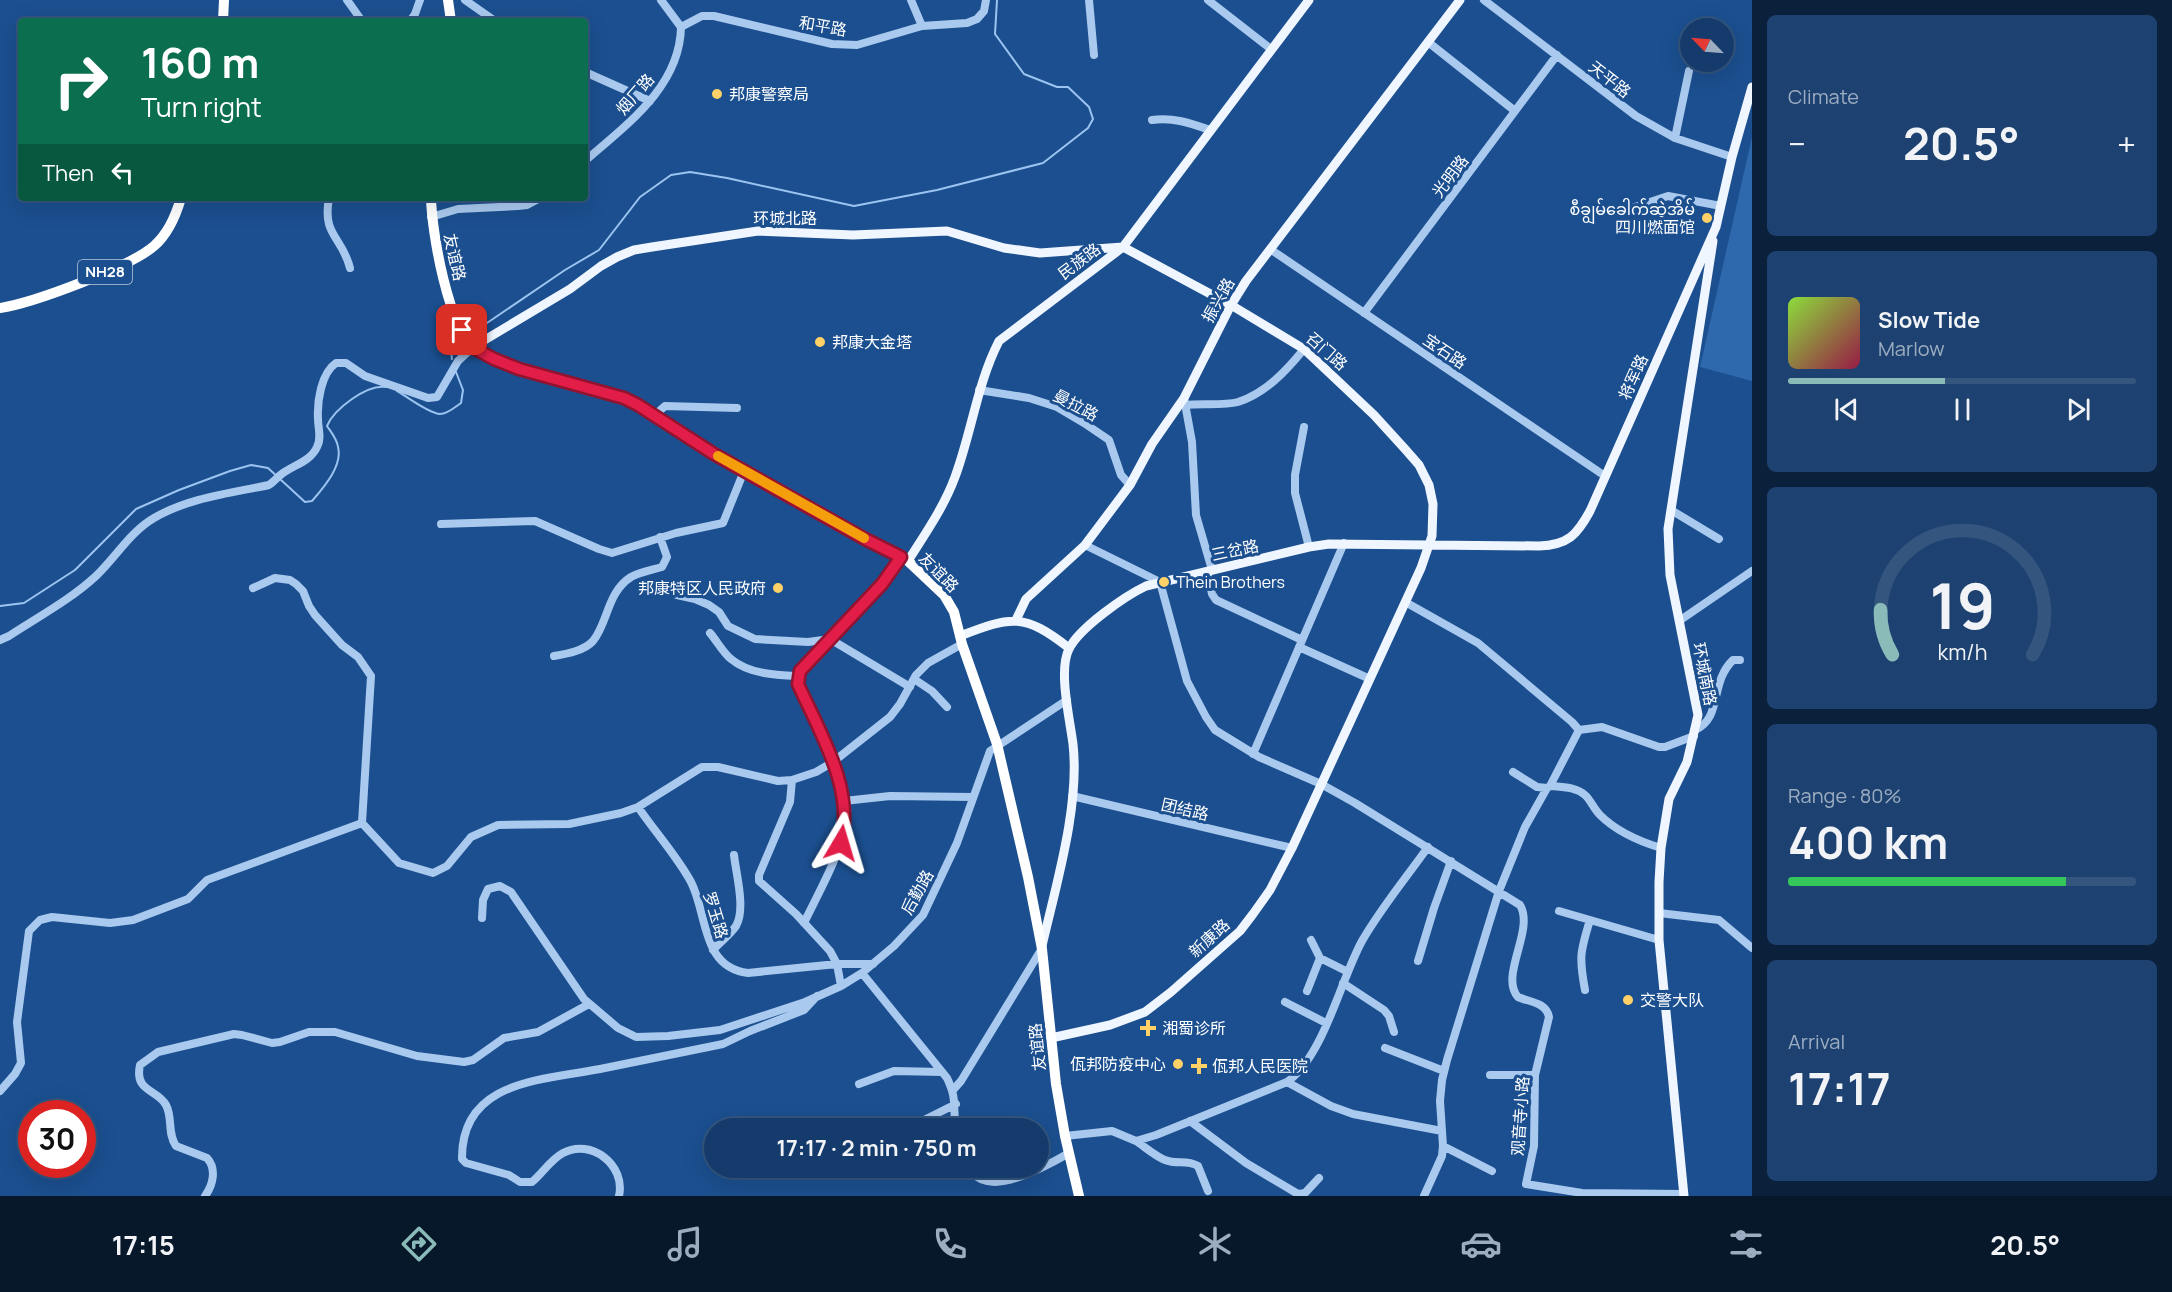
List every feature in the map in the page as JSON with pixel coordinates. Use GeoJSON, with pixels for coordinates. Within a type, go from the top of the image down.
{"type":"FeatureCollection","features":[{"type":"Feature","properties":{"kind":"highway"},"geometry":{"type":"LineString","coordinates":[[223,18],[224,0]]}},
{"type":"Feature","properties":{"kind":"highway"},"geometry":{"type":"LineString","coordinates":[[448,0],[451,18]]}},
{"type":"Feature","properties":{"kind":"highway","name":"NH28"},"geometry":{"type":"LineString","coordinates":[[0,308],[30,302],[119,266],[147,252],[162,237],[173,221],[180,201]]}},
{"type":"Feature","properties":{"kind":"highway","name":"友谊路"},"geometry":{"type":"LineString","coordinates":[[431,201],[431,217],[442,271],[453,310],[472,347],[519,369],[624,398],[655,415],[714,454],[905,559],[944,595],[954,612],[961,640],[997,744],[1028,877],[1042,949],[1056,1084],[1079,1196]]}},
{"type":"Feature","properties":{"kind":"main road","name":"民族路"},"geometry":{"type":"LineString","coordinates":[[905,559],[946,501],[966,445],[979,390],[988,363],[999,341],[1123,247],[1309,0]]}},
{"type":"Feature","properties":{"kind":"main road","name":"振兴路"},"geometry":{"type":"LineString","coordinates":[[1016,620],[1026,599],[1085,545],[1130,485],[1152,444],[1185,401],[1245,280],[1460,0]]}},
{"type":"Feature","properties":{"kind":"main road","name":"将军路"},"geometry":{"type":"LineString","coordinates":[[1431,544],[1539,546],[1559,544],[1568,540],[1583,523],[1716,227],[1732,157],[1752,87]]}},
{"type":"Feature","properties":{"kind":"main road","name":"环城南路"},"geometry":{"type":"LineString","coordinates":[[1684,1195],[1659,940],[1659,913],[1661,848],[1669,799],[1687,762],[1698,715],[1667,549],[1668,529],[1716,227]]}},
{"type":"Feature","properties":{"kind":"main road","name":"环城北路"},"geometry":{"type":"LineString","coordinates":[[472,347],[570,289],[617,257],[652,247],[758,231],[853,235],[947,231],[1004,248],[1040,253],[1123,247]]}},
{"type":"Feature","properties":{"kind":"main road","name":"召门路"},"geometry":{"type":"LineString","coordinates":[[1123,247],[1231,305],[1304,349],[1374,415],[1419,465],[1429,485],[1433,504],[1431,544]]}},
{"type":"Feature","properties":{"kind":"main road"},"geometry":{"type":"LineString","coordinates":[[1683,299],[1693,297],[1703,303]]}},
{"type":"Feature","properties":{"kind":"main road","name":"三岔路"},"geometry":{"type":"LineString","coordinates":[[1069,648],[1097,619],[1146,586],[1309,547],[1344,543],[1431,544]]}},
{"type":"Feature","properties":{"kind":"main road","name":"新康路"},"geometry":{"type":"LineString","coordinates":[[1051,1038],[1110,1025],[1145,1012],[1240,931],[1270,890],[1292,848],[1407,603],[1431,544]]}},
{"type":"Feature","properties":{"kind":"main road"},"geometry":{"type":"LineString","coordinates":[[961,640],[994,623],[1016,620],[1046,630],[1069,648],[1065,681],[1075,768],[1061,862],[1042,949]]}},
{"type":"Feature","properties":{"kind":"street"},"geometry":{"type":"LineString","coordinates":[[347,0],[360,18]]}},
{"type":"Feature","properties":{"kind":"street"},"geometry":{"type":"LineString","coordinates":[[412,18],[420,0]]}},
{"type":"Feature","properties":{"kind":"street"},"geometry":{"type":"LineString","coordinates":[[465,0],[491,18]]}},
{"type":"Feature","properties":{"kind":"street"},"geometry":{"type":"LineString","coordinates":[[661,0],[681,27]]}},
{"type":"Feature","properties":{"kind":"street"},"geometry":{"type":"LineString","coordinates":[[910,0],[922,26]]}},
{"type":"Feature","properties":{"kind":"street","name":"和平路"},"geometry":{"type":"LineString","coordinates":[[681,27],[702,16],[714,16],[832,44],[857,45],[922,26],[967,22],[976,19],[984,11],[986,0]]}},
{"type":"Feature","properties":{"kind":"street"},"geometry":{"type":"LineString","coordinates":[[1089,0],[1094,55]]}},
{"type":"Feature","properties":{"kind":"street"},"geometry":{"type":"LineString","coordinates":[[1208,0],[1271,50]]}},
{"type":"Feature","properties":{"kind":"street","name":"天平路"},"geometry":{"type":"LineString","coordinates":[[1484,0],[1636,116],[1675,138],[1732,157]]}},
{"type":"Feature","properties":{"kind":"street","name":"烟厂路"},"geometry":{"type":"LineString","coordinates":[[588,158],[628,124],[661,88],[678,51],[681,27]]}},
{"type":"Feature","properties":{"kind":"street"},"geometry":{"type":"LineString","coordinates":[[1428,42],[1515,111]]}},
{"type":"Feature","properties":{"kind":"street","name":"光明路"},"geometry":{"type":"LineString","coordinates":[[1364,313],[1557,55]]}},
{"type":"Feature","properties":{"kind":"street"},"geometry":{"type":"LineString","coordinates":[[1675,138],[1689,72]]}},
{"type":"Feature","properties":{"kind":"street"},"geometry":{"type":"LineString","coordinates":[[588,73],[650,101]]}},
{"type":"Feature","properties":{"kind":"street"},"geometry":{"type":"LineString","coordinates":[[1152,120],[1165,118],[1179,120],[1210,130]]}},
{"type":"Feature","properties":{"kind":"street"},"geometry":{"type":"LineString","coordinates":[[1623,211],[1668,196],[1721,206]]}},
{"type":"Feature","properties":{"kind":"street"},"geometry":{"type":"LineString","coordinates":[[329,201],[328,226],[344,252],[350,268]]}},
{"type":"Feature","properties":{"kind":"street"},"geometry":{"type":"LineString","coordinates":[[431,217],[458,209],[518,206],[534,201]]}},
{"type":"Feature","properties":{"kind":"street","name":"宝石路"},"geometry":{"type":"LineString","coordinates":[[1270,249],[1605,476]]}},
{"type":"Feature","properties":{"kind":"street"},"geometry":{"type":"LineString","coordinates":[[0,640],[86,585],[130,537],[156,516],[198,501],[269,485],[282,474],[306,460],[317,448],[320,435],[319,398],[327,372],[336,363],[346,363],[365,376],[429,398],[437,396],[458,361],[472,347]]}},
{"type":"Feature","properties":{"kind":"street"},"geometry":{"type":"LineString","coordinates":[[1304,349],[1286,372],[1256,393],[1238,402],[1185,401],[1192,442],[1196,515],[1210,570],[1212,594],[1216,600],[1370,679]]}},
{"type":"Feature","properties":{"kind":"street","name":"曼拉路"},"geometry":{"type":"LineString","coordinates":[[979,390],[1029,398],[1057,407],[1084,423],[1109,440],[1121,475],[1130,485]]}},
{"type":"Feature","properties":{"kind":"street"},"geometry":{"type":"LineString","coordinates":[[655,415],[665,406],[737,408]]}},
{"type":"Feature","properties":{"kind":"street"},"geometry":{"type":"LineString","coordinates":[[1304,427],[1294,493],[1309,547]]}},
{"type":"Feature","properties":{"kind":"street"},"geometry":{"type":"LineString","coordinates":[[441,524],[535,521],[612,553],[660,537],[723,524],[744,471]]}},
{"type":"Feature","properties":{"kind":"street"},"geometry":{"type":"LineString","coordinates":[[1671,510],[1719,539]]}},
{"type":"Feature","properties":{"kind":"street"},"geometry":{"type":"LineString","coordinates":[[554,656],[570,654],[592,641],[613,596],[622,585],[631,577],[665,564],[668,557],[660,537]]}},
{"type":"Feature","properties":{"kind":"street"},"geometry":{"type":"LineString","coordinates":[[1253,754],[1344,543]]}},
{"type":"Feature","properties":{"kind":"street"},"geometry":{"type":"LineString","coordinates":[[1085,545],[1160,582],[1187,681],[1215,730],[1253,754],[1321,784],[1499,891]]}},
{"type":"Feature","properties":{"kind":"street"},"geometry":{"type":"LineString","coordinates":[[804,923],[841,843],[844,828],[844,801],[833,762],[798,684],[798,676],[800,671],[905,559]]}},
{"type":"Feature","properties":{"kind":"street"},"geometry":{"type":"LineString","coordinates":[[1679,621],[1752,571]]}},
{"type":"Feature","properties":{"kind":"street"},"geometry":{"type":"LineString","coordinates":[[253,588],[275,578],[290,580],[296,584],[303,591],[315,615],[342,645],[358,657],[371,676],[362,823],[399,863],[433,873],[447,866],[471,837],[498,825],[568,825],[638,807],[702,767],[718,767],[778,781],[792,780],[816,772],[833,762],[890,717],[914,679],[928,663],[961,640]]}},
{"type":"Feature","properties":{"kind":"street"},"geometry":{"type":"LineString","coordinates":[[677,595],[709,605],[719,612],[728,626],[755,639],[808,642],[830,639],[910,687]]}},
{"type":"Feature","properties":{"kind":"street"},"geometry":{"type":"LineString","coordinates":[[1407,603],[1478,643],[1579,730]]}},
{"type":"Feature","properties":{"kind":"street"},"geometry":{"type":"LineString","coordinates":[[710,633],[731,659],[752,670],[774,675],[798,676]]}},
{"type":"Feature","properties":{"kind":"street"},"geometry":{"type":"LineString","coordinates":[[1579,730],[1602,727],[1659,747],[1665,747],[1705,726],[1711,716],[1716,692],[1726,666],[1733,660],[1740,660]]}},
{"type":"Feature","properties":{"kind":"street"},"geometry":{"type":"LineString","coordinates":[[914,679],[932,691],[946,707]]}},
{"type":"Feature","properties":{"kind":"street","name":"后勤路"},"geometry":{"type":"LineString","coordinates":[[482,918],[483,900],[488,889],[500,886],[511,892],[575,988],[589,1004],[626,1034],[646,1038],[720,1030],[817,996],[841,987],[862,973],[894,946],[923,915],[957,843],[987,755],[997,744],[1067,700]]}},
{"type":"Feature","properties":{"kind":"street"},"geometry":{"type":"LineString","coordinates":[[1424,1196],[1442,1156],[1440,1101],[1444,1071],[1499,891],[1526,827],[1579,730]]}},
{"type":"Feature","properties":{"kind":"street"},"geometry":{"type":"LineString","coordinates":[[1513,772],[1538,787],[1567,787],[1585,795],[1599,814],[1617,829],[1636,840],[1661,848]]}},
{"type":"Feature","properties":{"kind":"street"},"geometry":{"type":"LineString","coordinates":[[792,780],[790,802],[758,878],[830,951],[837,964],[841,987]]}},
{"type":"Feature","properties":{"kind":"street"},"geometry":{"type":"LineString","coordinates":[[844,801],[890,796],[973,797]]}},
{"type":"Feature","properties":{"kind":"street","name":"团结路"},"geometry":{"type":"LineString","coordinates":[[1072,796],[1292,848]]}},
{"type":"Feature","properties":{"kind":"street","name":"罗玉路"},"geometry":{"type":"LineString","coordinates":[[638,807],[691,881],[713,950],[729,968],[748,973],[837,964],[873,964]]}},
{"type":"Feature","properties":{"kind":"street"},"geometry":{"type":"LineString","coordinates":[[0,1091],[15,1074],[21,1063],[16,1022],[29,931],[40,920],[52,917],[110,923],[133,920],[188,899],[207,880],[362,823]]}},
{"type":"Feature","properties":{"kind":"street"},"geometry":{"type":"LineString","coordinates":[[1136,1141],[1287,1082],[1303,1067],[1370,929],[1428,847]]}},
{"type":"Feature","properties":{"kind":"street"},"geometry":{"type":"LineString","coordinates":[[713,950],[734,929],[741,910],[734,855]]}},
{"type":"Feature","properties":{"kind":"street"},"geometry":{"type":"LineString","coordinates":[[1418,961],[1451,861]]}},
{"type":"Feature","properties":{"kind":"street","name":"观音寺小路"},"geometry":{"type":"LineString","coordinates":[[1499,891],[1520,905],[1524,914],[1512,979],[1514,993],[1518,997],[1543,1006],[1548,1011],[1548,1025],[1535,1075],[1534,1146],[1526,1184],[1582,1193],[1684,1195]]}},
{"type":"Feature","properties":{"kind":"street"},"geometry":{"type":"LineString","coordinates":[[1559,911],[1659,940]]}},
{"type":"Feature","properties":{"kind":"street"},"geometry":{"type":"LineString","coordinates":[[1659,913],[1719,920],[1752,948]]}},
{"type":"Feature","properties":{"kind":"street"},"geometry":{"type":"LineString","coordinates":[[1585,990],[1580,963],[1581,950],[1590,920]]}},
{"type":"Feature","properties":{"kind":"street"},"geometry":{"type":"LineString","coordinates":[[1311,940],[1320,958],[1348,972]]}},
{"type":"Feature","properties":{"kind":"street"},"geometry":{"type":"LineString","coordinates":[[953,1090],[961,1081],[1042,949]]}},
{"type":"Feature","properties":{"kind":"street"},"geometry":{"type":"LineString","coordinates":[[1307,992],[1320,958]]}},
{"type":"Feature","properties":{"kind":"street"},"geometry":{"type":"LineString","coordinates":[[862,973],[942,1072],[953,1090],[956,1118]]}},
{"type":"Feature","properties":{"kind":"street"},"geometry":{"type":"LineString","coordinates":[[1343,983],[1384,1010],[1389,1016],[1394,1032]]}},
{"type":"Feature","properties":{"kind":"street"},"geometry":{"type":"LineString","coordinates":[[619,1196],[620,1179],[616,1168],[607,1159],[587,1149],[576,1148],[562,1153],[532,1182],[520,1182],[509,1175],[466,1163],[462,1160],[462,1146],[476,1111],[491,1098],[529,1081],[723,1044],[804,1010],[817,996]]}},
{"type":"Feature","properties":{"kind":"street"},"geometry":{"type":"LineString","coordinates":[[1284,1002],[1326,1023]]}},
{"type":"Feature","properties":{"kind":"street"},"geometry":{"type":"LineString","coordinates":[[205,1196],[212,1183],[210,1162],[207,1158],[176,1146],[170,1133],[166,1104],[146,1089],[141,1082],[140,1065],[158,1052],[234,1034],[272,1042],[319,1031],[354,1036],[417,1056],[464,1062],[473,1060],[504,1038],[538,1032],[589,1004]]}},
{"type":"Feature","properties":{"kind":"street"},"geometry":{"type":"LineString","coordinates":[[1385,1048],[1444,1071]]}},
{"type":"Feature","properties":{"kind":"street"},"geometry":{"type":"LineString","coordinates":[[859,1084],[894,1071],[942,1072]]}},
{"type":"Feature","properties":{"kind":"street"},"geometry":{"type":"LineString","coordinates":[[1490,1076],[1535,1075]]}},
{"type":"Feature","properties":{"kind":"street"},"geometry":{"type":"LineString","coordinates":[[1287,1082],[1331,1106],[1353,1114],[1442,1131]]}},
{"type":"Feature","properties":{"kind":"street"},"geometry":{"type":"LineString","coordinates":[[928,1118],[956,1104]]}},
{"type":"Feature","properties":{"kind":"street"},"geometry":{"type":"LineString","coordinates":[[1190,1121],[1246,1163],[1298,1194],[1305,1192],[1319,1178]]}},
{"type":"Feature","properties":{"kind":"street"},"geometry":{"type":"LineString","coordinates":[[1065,1136],[1112,1131],[1136,1141],[1166,1161],[1178,1163],[1190,1161],[1198,1166],[1208,1191]]}},
{"type":"Feature","properties":{"kind":"street"},"geometry":{"type":"LineString","coordinates":[[1443,1146],[1492,1171]]}},
{"type":"Feature","properties":{"kind":"street"},"geometry":{"type":"LineString","coordinates":[[1049,1163],[1069,1153]]}},
{"type":"Feature","properties":{"kind":"street"},"geometry":{"type":"LineString","coordinates":[[980,1178],[987,1182],[996,1182],[1011,1178]]}},
{"type":"Feature","properties":{"kind":"shaded area"},"geometry":{"type":"Polygon","coordinates":[[[1752,137],[1752,381],[1700,367],[1752,137]]]}},
{"type":"Feature","properties":{"kind":"waterway"},"geometry":{"type":"LineString","coordinates":[[469,326],[484,325],[565,270],[599,250],[640,197],[671,175],[690,172],[727,178],[854,206],[937,190],[1043,163],[1088,128],[1093,119],[1089,107],[1068,87],[1057,87],[1024,74],[995,34],[997,0]]}},
{"type":"Feature","properties":{"kind":"waterway"},"geometry":{"type":"LineString","coordinates":[[449,338],[452,359]]}},
{"type":"Feature","properties":{"kind":"waterway"},"geometry":{"type":"LineString","coordinates":[[397,391],[430,411],[446,413],[461,403],[463,390],[456,372]]}},
{"type":"Feature","properties":{"kind":"waterway"},"geometry":{"type":"LineString","coordinates":[[0,606],[24,603],[75,570],[136,509],[230,471],[251,465],[268,468],[305,502],[312,501],[331,476],[338,462],[337,444],[327,426],[331,419],[352,399],[370,389],[386,387]]}},
{"type":"Feature","properties":{"kind":"slow traffic"},"geometry":{"type":"LineString","coordinates":[[718,456],[864,538]]}},
{"type":"Feature","properties":{"kind":"place","name":"邦康警察局"},"geometry":{"type":"Point","coordinates":[717,94]}},
{"type":"Feature","properties":{"kind":"place","name":"စီချွမ်ခေါက်ဆွဲအိမ် 四川燃面馆"},"geometry":{"type":"Point","coordinates":[1707,218]}},
{"type":"Feature","properties":{"kind":"place","name":"邦康大金塔"},"geometry":{"type":"Point","coordinates":[820,342]}},
{"type":"Feature","properties":{"kind":"place","name":"Thein Brothers"},"geometry":{"type":"Point","coordinates":[1164,582]}},
{"type":"Feature","properties":{"kind":"place","name":"邦康特区人民政府"},"geometry":{"type":"Point","coordinates":[778,588]}},
{"type":"Feature","properties":{"kind":"place","name":"交警大队"},"geometry":{"type":"Point","coordinates":[1628,1000]}},
{"type":"Feature","properties":{"kind":"place","name":"湘蜀诊所"},"geometry":{"type":"Point","coordinates":[1148,1028]}},
{"type":"Feature","properties":{"kind":"place","name":"佤邦防疫中心"},"geometry":{"type":"Point","coordinates":[1178,1064]}},
{"type":"Feature","properties":{"kind":"place","name":"佤邦人民医院"},"geometry":{"type":"Point","coordinates":[1199,1066]}},
{"type":"Feature","properties":{"kind":"route"},"geometry":{"type":"LineString","coordinates":[[462,330],[472,347],[494,359],[519,369],[624,398],[638,405],[714,454],[901,557],[882,584],[800,671],[798,676],[798,684],[833,762],[844,801],[844,828],[841,843]]}}]}
